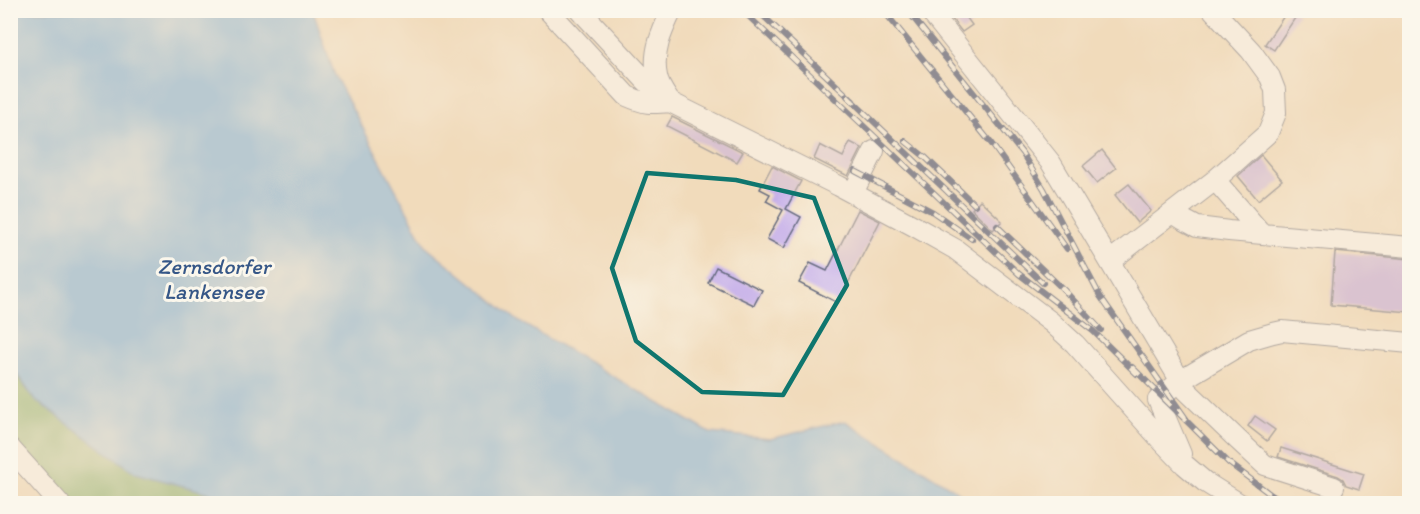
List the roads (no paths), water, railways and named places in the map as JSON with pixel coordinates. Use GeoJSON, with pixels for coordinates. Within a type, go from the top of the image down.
{"type":"FeatureCollection","features":[{"type":"Feature","properties":{"kind":"street"},"geometry":{"type":"LineString","coordinates":[[548,10],[627,96],[643,103],[670,102]]}},
{"type":"Feature","properties":{"kind":"street"},"geometry":{"type":"LineString","coordinates":[[580,10],[646,81],[670,102],[914,225],[955,249],[1052,322],[1075,344],[1185,465],[1205,482],[1238,503]]}},
{"type":"Feature","properties":{"kind":"street"},"geometry":{"type":"LineString","coordinates":[[929,10],[1052,163],[1186,390],[1265,465],[1334,487]]}},
{"type":"Feature","properties":{"kind":"street"},"geometry":{"type":"LineString","coordinates":[[1110,261],[1215,180],[1268,133],[1276,113],[1273,84],[1251,51],[1213,10]]}},
{"type":"Feature","properties":{"kind":"street"},"geometry":{"type":"LineString","coordinates":[[670,102],[657,77],[656,61],[657,44],[662,29],[673,12]]}},
{"type":"Feature","properties":{"kind":"street"},"geometry":{"type":"LineString","coordinates":[[853,194],[874,151]]}},
{"type":"Feature","properties":{"kind":"street"},"geometry":{"type":"LineString","coordinates":[[1215,180],[1262,234]]}},
{"type":"Feature","properties":{"kind":"street"},"geometry":{"type":"LineString","coordinates":[[1173,213],[1197,227],[1410,247]]}},
{"type":"Feature","properties":{"kind":"street"},"geometry":{"type":"LineString","coordinates":[[1185,465],[1158,400],[1180,381],[1249,340],[1282,332],[1410,343]]}},
{"type":"Feature","properties":{"kind":"street"},"geometry":{"type":"LineString","coordinates":[[10,448],[60,504]]}},
{"type":"Feature","properties":{"kind":"water","name":"Zernsdorfer Lankensee"},"geometry":{"type":"Polygon","coordinates":[[[10,11],[313,11],[335,76],[426,246],[518,321],[710,433],[770,439],[845,421],[960,493],[969,503],[250,504],[136,473],[35,400],[11,366],[10,11]]]}},
{"type":"Feature","properties":{"kind":"railway"},"geometry":{"type":"LineString","coordinates":[[742,10],[1019,274],[1093,331],[1137,374]]}},
{"type":"Feature","properties":{"kind":"railway"},"geometry":{"type":"LineString","coordinates":[[757,10],[853,101]]}},
{"type":"Feature","properties":{"kind":"railway"},"geometry":{"type":"LineString","coordinates":[[883,10],[991,143],[1067,249]]}},
{"type":"Feature","properties":{"kind":"railway"},"geometry":{"type":"LineString","coordinates":[[907,10],[1022,153],[1044,189],[1100,296],[1187,420]]}},
{"type":"Feature","properties":{"kind":"railway"},"geometry":{"type":"LineString","coordinates":[[847,96],[1043,283]]}},
{"type":"Feature","properties":{"kind":"railway"},"geometry":{"type":"LineString","coordinates":[[905,141],[975,205]]}},
{"type":"Feature","properties":{"kind":"railway"},"geometry":{"type":"LineString","coordinates":[[855,171],[933,212],[972,239]]}},
{"type":"Feature","properties":{"kind":"railway"},"geometry":{"type":"LineString","coordinates":[[997,226],[1065,291],[1101,330]]}},
{"type":"Feature","properties":{"kind":"railway"},"geometry":{"type":"LineString","coordinates":[[1132,367],[1229,463],[1286,504]]}}]}
